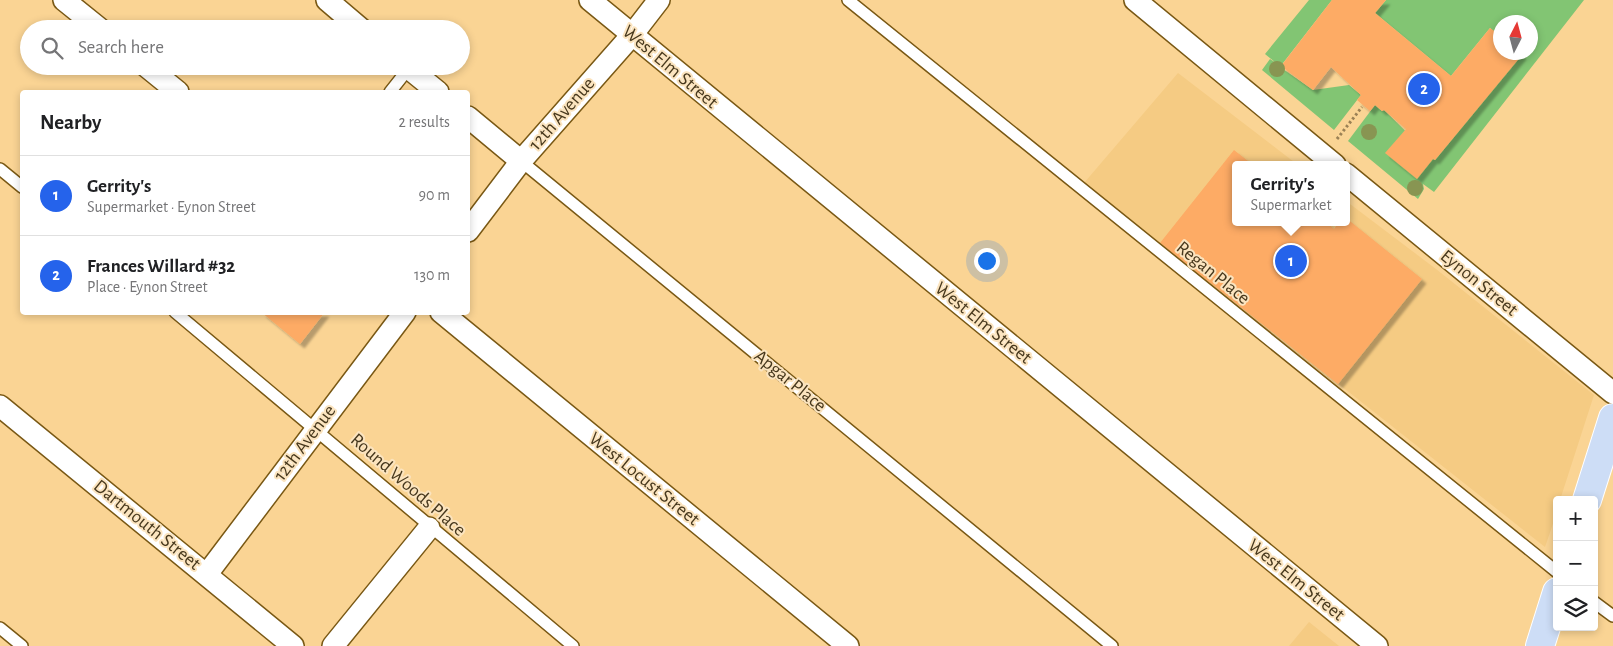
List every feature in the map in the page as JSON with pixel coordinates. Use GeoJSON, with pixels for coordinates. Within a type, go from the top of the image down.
{"type":"FeatureCollection","features":[{"type":"Feature","properties":{"kind":"main road"},"geometry":{"type":"LineString","coordinates":[[1587,496],[1613,418]]}},
{"type":"Feature","properties":{"kind":"main road"},"geometry":{"type":"LineString","coordinates":[[1540,646],[1553,605]]}},
{"type":"Feature","properties":{"kind":"street"},"geometry":{"type":"LineString","coordinates":[[64,0],[89,20]]}},
{"type":"Feature","properties":{"kind":"street"},"geometry":{"type":"LineString","coordinates":[[327,0],[350,20]]}},
{"type":"Feature","properties":{"kind":"street","name":"West Elm Street"},"geometry":{"type":"LineString","coordinates":[[590,0],[1377,646]]}},
{"type":"Feature","properties":{"kind":"street","name":"12th Avenue"},"geometry":{"type":"LineString","coordinates":[[470,228],[521,161],[632,35],[659,0]]}},
{"type":"Feature","properties":{"kind":"street"},"geometry":{"type":"LineString","coordinates":[[1134,0],[1330,160]]}},
{"type":"Feature","properties":{"kind":"street"},"geometry":{"type":"LineString","coordinates":[[157,75],[176,90]]}},
{"type":"Feature","properties":{"kind":"street"},"geometry":{"type":"LineString","coordinates":[[418,75],[436,90]]}},
{"type":"Feature","properties":{"kind":"street","name":"Apgar Place"},"geometry":{"type":"LineString","coordinates":[[470,119],[521,161]]}},
{"type":"Feature","properties":{"kind":"street","name":"Eynon Street"},"geometry":{"type":"LineString","coordinates":[[1350,177],[1613,393]]}},
{"type":"Feature","properties":{"kind":"street","name":"12th Avenue"},"geometry":{"type":"LineString","coordinates":[[207,574],[315,428],[403,315]]}},
{"type":"Feature","properties":{"kind":"street","name":"West Locust Street"},"geometry":{"type":"LineString","coordinates":[[445,315],[848,646]]}},
{"type":"Feature","properties":{"kind":"street","name":"Dartmouth Street"},"geometry":{"type":"LineString","coordinates":[[0,406],[293,646]]}},
{"type":"Feature","properties":{"kind":"street"},"geometry":{"type":"LineString","coordinates":[[333,646],[429,528]]}},
{"type":"Feature","properties":{"kind":"lane","name":"Regan Place"},"geometry":{"type":"LineString","coordinates":[[848,0],[1553,569]]}},
{"type":"Feature","properties":{"kind":"lane"},"geometry":{"type":"LineString","coordinates":[[391,90],[402,75]]}},
{"type":"Feature","properties":{"kind":"lane","name":"Apgar Place"},"geometry":{"type":"LineString","coordinates":[[521,161],[1112,646]]}},
{"type":"Feature","properties":{"kind":"lane"},"geometry":{"type":"LineString","coordinates":[[0,168],[20,185]]}},
{"type":"Feature","properties":{"kind":"lane","name":"Round Woods Place"},"geometry":{"type":"LineString","coordinates":[[179,315],[315,428],[429,528],[573,646]]}},
{"type":"Feature","properties":{"kind":"lane"},"geometry":{"type":"LineString","coordinates":[[1598,605],[1613,616]]}},
{"type":"Feature","properties":{"kind":"lane"},"geometry":{"type":"LineString","coordinates":[[0,628],[22,646]]}},
{"type":"Feature","properties":{"kind":"path"},"geometry":{"type":"LineString","coordinates":[[1330,160],[1362,107]]}},
{"type":"Feature","properties":{"kind":"shaded area"},"geometry":{"type":"Polygon","coordinates":[[[1178,73],[1293,161],[1232,161],[1232,226],[1350,226],[1350,204],[1436,269],[1594,395],[1561,496],[1553,496],[1553,524],[1545,547],[1084,183],[1178,73]]]}},
{"type":"Feature","properties":{"kind":"shaded area"},"geometry":{"type":"Polygon","coordinates":[[[1309,622],[1339,646],[1289,646],[1309,622]]]}},
{"type":"Feature","properties":{"kind":"green space"},"geometry":{"type":"Polygon","coordinates":[[[1309,0],[1332,0],[1280,67],[1313,90],[1349,85],[1361,95],[1334,130],[1262,70],[1270,59],[1276,63],[1265,54],[1309,0]]]}},
{"type":"Feature","properties":{"kind":"green space"},"geometry":{"type":"Polygon","coordinates":[[[1386,0],[1584,0],[1538,59],[1538,15],[1493,15],[1493,31],[1490,28],[1451,76],[1375,13],[1386,0]]]}},
{"type":"Feature","properties":{"kind":"green space"},"geometry":{"type":"Polygon","coordinates":[[[1517,60],[1537,60],[1434,192],[1423,184],[1424,189],[1418,199],[1348,141],[1375,105],[1382,111],[1384,110],[1435,160],[1517,60]]]}},
{"type":"Feature","properties":{"kind":"building"},"geometry":{"type":"Polygon","coordinates":[[[1332,0],[1386,0],[1375,13],[1451,76],[1490,28],[1493,30],[1493,60],[1518,60],[1417,179],[1385,153],[1406,129],[1384,110],[1382,111],[1375,105],[1370,111],[1357,100],[1361,95],[1331,67],[1313,90],[1281,66],[1332,0]]]}},
{"type":"Feature","properties":{"kind":"building"},"geometry":{"type":"Polygon","coordinates":[[[1234,150],[1248,161],[1232,161],[1232,226],[1331,226],[1334,229],[1336,226],[1350,226],[1350,221],[1422,279],[1338,384],[1160,243],[1234,150]]]}},
{"type":"Feature","properties":{"kind":"building"},"geometry":{"type":"Polygon","coordinates":[[[265,315],[323,315],[300,344],[265,315]]]}},
{"type":"Feature","properties":{"kind":"place","name":"Frances Willard #32"},"geometry":{"type":"Point","coordinates":[1424,89]}},
{"type":"Feature","properties":{"kind":"place","name":"Gerrity's"},"geometry":{"type":"Point","coordinates":[1291,261]}}]}
